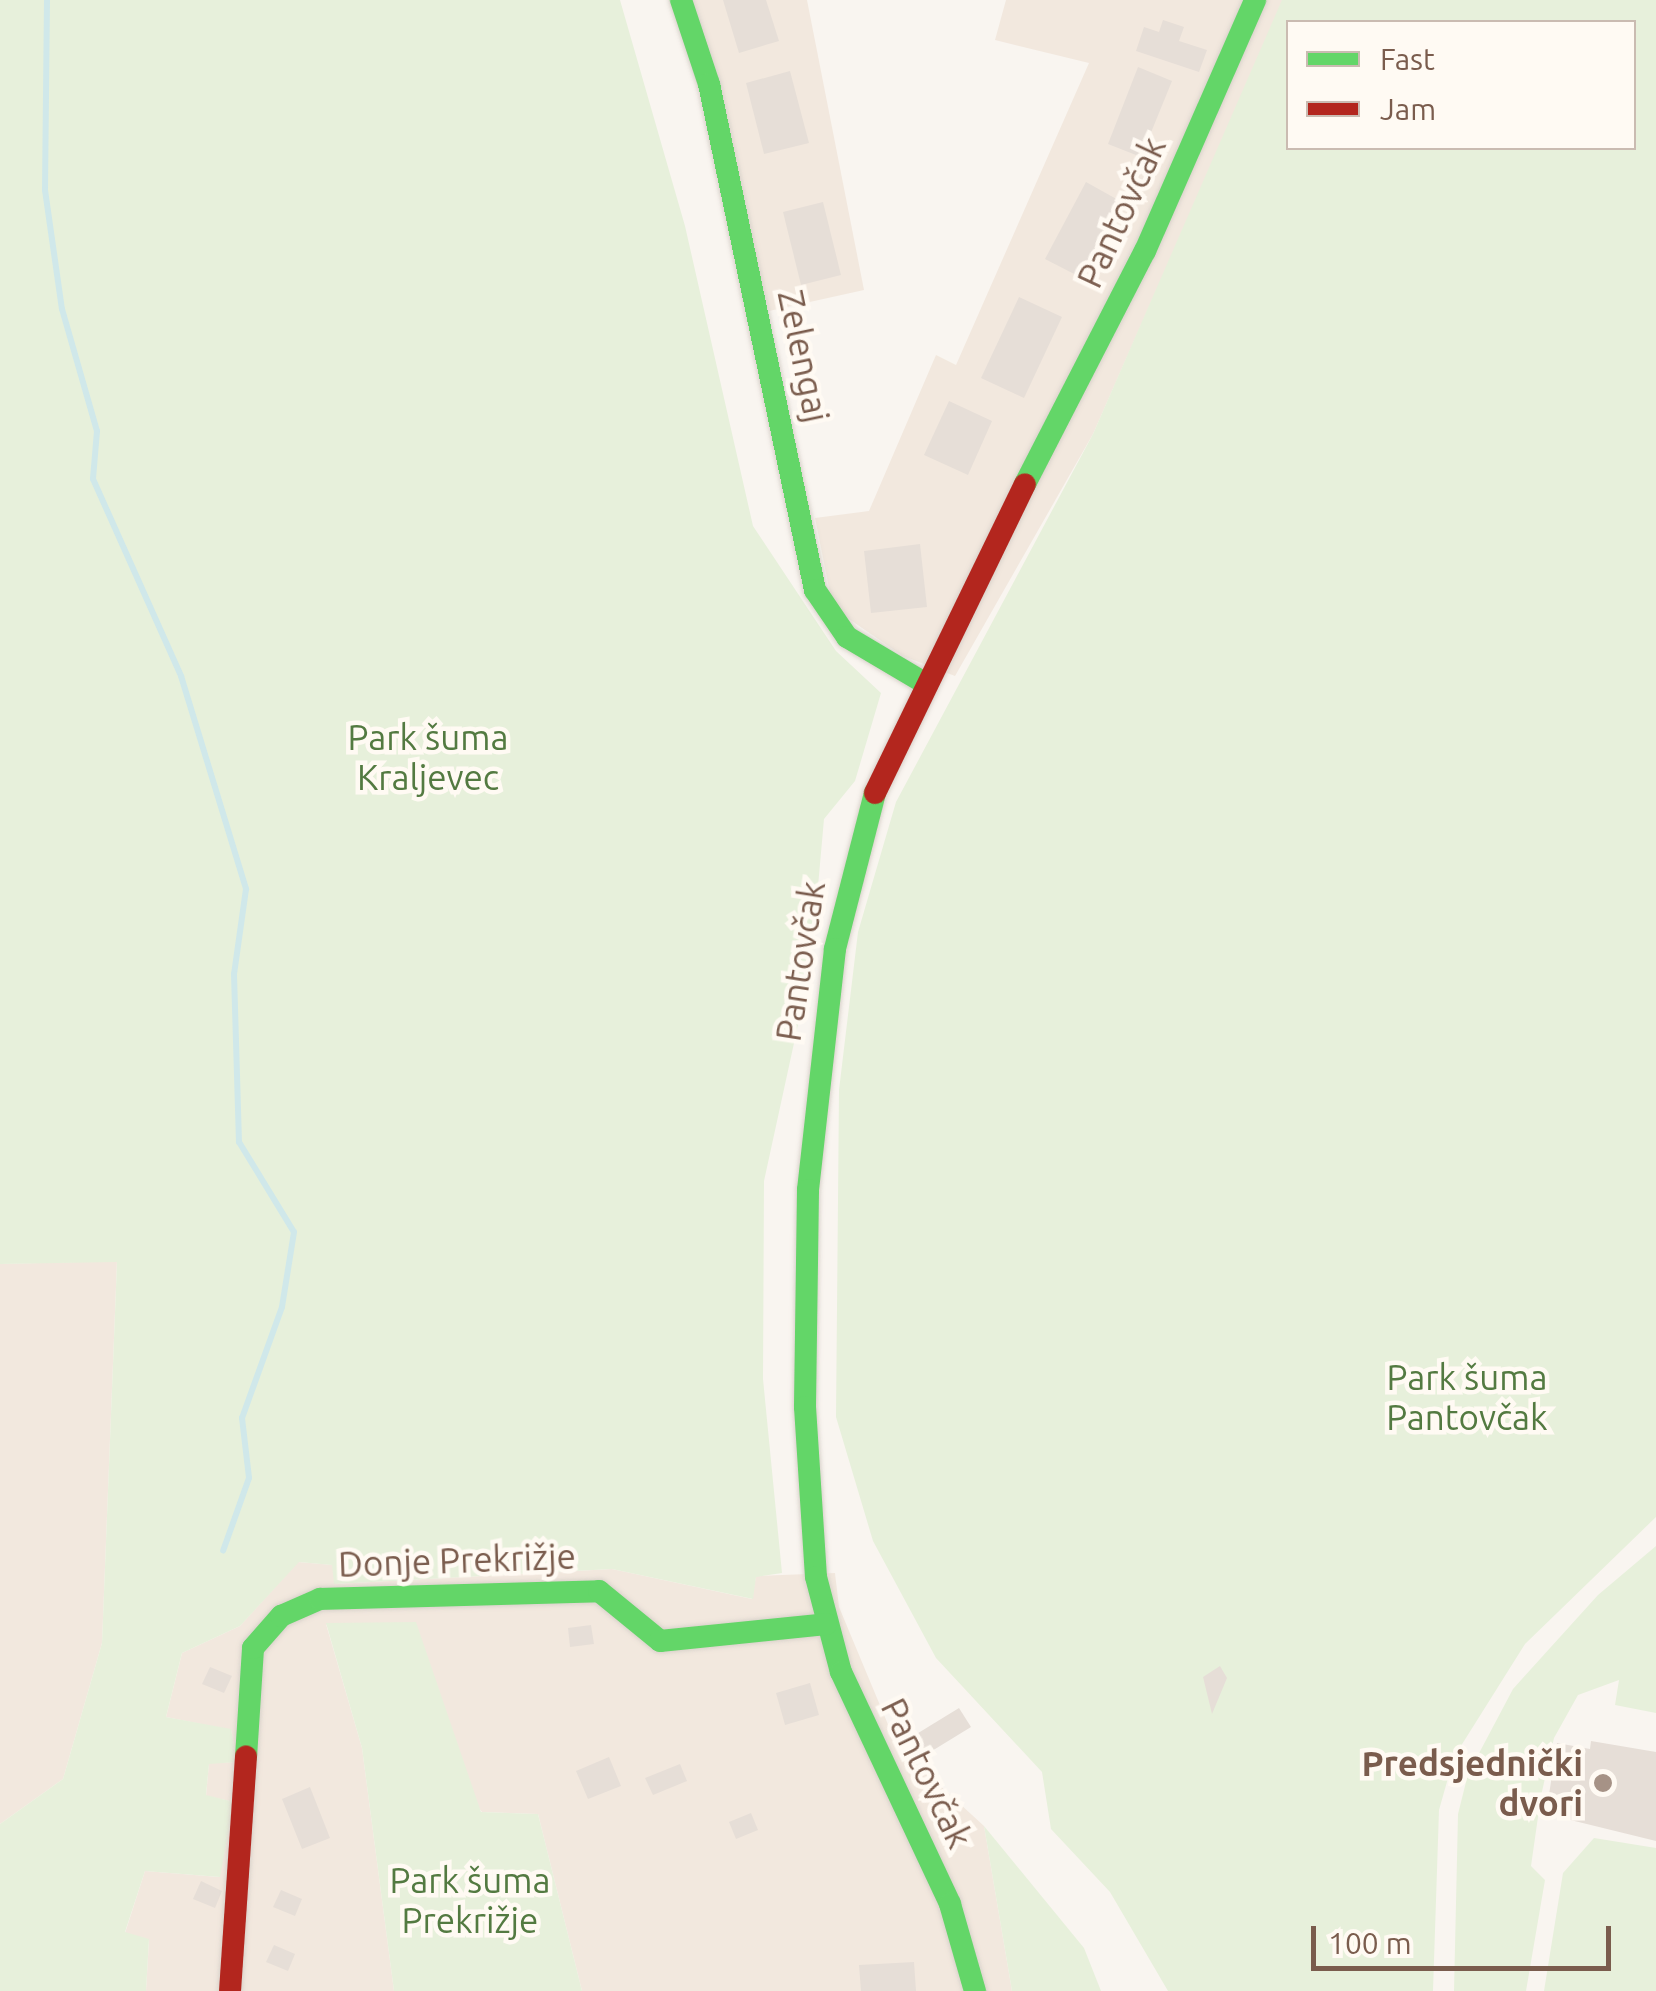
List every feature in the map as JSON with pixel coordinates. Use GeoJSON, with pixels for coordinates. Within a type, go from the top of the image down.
{"type":"FeatureCollection","features":[{"type":"Feature","properties":{"kind":"main road","name":"Zelengaj"},"geometry":{"type":"LineString","coordinates":[[681,0],[713,102],[815,590],[847,637],[921,681]]}},
{"type":"Feature","properties":{"kind":"main road","name":"Pantovčak"},"geometry":{"type":"LineString","coordinates":[[975,1991],[950,1904],[826,1624],[805,1407],[812,1132],[854,852],[921,681],[1144,250],[1255,0]]}},
{"type":"Feature","properties":{"kind":"main road","name":"Donje Prekrižje"},"geometry":{"type":"LineString","coordinates":[[230,1991],[253,1648],[282,1616],[320,1599],[598,1590],[660,1642],[826,1624]]}},
{"type":"Feature","properties":{"kind":"shaded area"},"geometry":{"type":"Polygon","coordinates":[[[688,0],[807,0],[864,290],[769,311],[688,0]]]}},
{"type":"Feature","properties":{"kind":"shaded area"},"geometry":{"type":"Polygon","coordinates":[[[1006,0],[1284,0],[1093,434],[955,676],[903,656],[833,608],[815,518],[869,511],[936,355],[956,365],[1089,63],[995,40],[1006,0]]]}},
{"type":"Feature","properties":{"kind":"shaded area"},"geometry":{"type":"Polygon","coordinates":[[[117,1261],[102,1643],[63,1779],[0,1824],[0,1264],[117,1261]]]}},
{"type":"Feature","properties":{"kind":"shaded area"},"geometry":{"type":"Polygon","coordinates":[[[298,1562],[333,1565],[335,1584],[612,1569],[752,1599],[756,1576],[835,1573],[839,1607],[897,1746],[984,1826],[1012,1991],[582,1991],[538,1814],[482,1812],[326,1624],[362,1748],[394,1991],[146,1991],[149,1940],[125,1933],[145,1871],[219,1877],[234,1802],[206,1796],[209,1763],[237,1762],[231,1730],[166,1717],[182,1653],[240,1626],[298,1562]]]}},
{"type":"Feature","properties":{"kind":"green space","name":"Park šuma Kraljevec"},"geometry":{"type":"Polygon","coordinates":[[[0,0],[620,0],[685,226],[753,526],[836,651],[881,693],[855,781],[824,819],[811,965],[764,1181],[763,1379],[782,1573],[756,1577],[753,1599],[612,1569],[334,1584],[332,1565],[299,1562],[240,1626],[182,1653],[166,1717],[231,1729],[237,1762],[209,1764],[206,1795],[234,1802],[220,1877],[145,1871],[125,1932],[149,1939],[146,1991],[0,1991],[0,1824],[63,1779],[102,1643],[117,1262],[0,1264],[0,0]]]}},
{"type":"Feature","properties":{"kind":"green space","name":"Park šuma Pantovčak"},"geometry":{"type":"Polygon","coordinates":[[[1282,0],[1656,0],[1656,1517],[1525,1644],[1454,1757],[1439,1810],[1433,1991],[1168,1991],[1110,1892],[1051,1829],[1042,1772],[936,1658],[873,1541],[836,1417],[839,1090],[858,932],[896,802],[1093,434],[1282,0]]]}},
{"type":"Feature","properties":{"kind":"green space"},"geometry":{"type":"Polygon","coordinates":[[[1656,1546],[1656,1713],[1615,1705],[1619,1680],[1578,1695],[1554,1738],[1541,1796],[1531,1866],[1545,1880],[1526,1991],[1454,1991],[1458,1814],[1468,1774],[1513,1689],[1598,1595],[1656,1546]]]}},
{"type":"Feature","properties":{"kind":"green space","name":"Park šuma Prekrižje"},"geometry":{"type":"Polygon","coordinates":[[[416,1622],[481,1812],[538,1814],[582,1991],[394,1991],[362,1748],[326,1623],[416,1622]]]}},
{"type":"Feature","properties":{"kind":"green space"},"geometry":{"type":"Polygon","coordinates":[[[984,1826],[1084,1948],[1101,1991],[1012,1991],[984,1826]]]}},
{"type":"Feature","properties":{"kind":"green space"},"geometry":{"type":"Polygon","coordinates":[[[1594,1838],[1656,1848],[1656,1991],[1544,1991],[1563,1873],[1594,1838]]]}},
{"type":"Feature","properties":{"kind":"building"},"geometry":{"type":"Polygon","coordinates":[[[723,0],[766,0],[779,41],[739,53],[723,0]]]}},
{"type":"Feature","properties":{"kind":"building"},"geometry":{"type":"Polygon","coordinates":[[[1163,20],[1184,27],[1179,41],[1207,50],[1199,72],[1136,51],[1144,27],[1159,32],[1163,20]]]}},
{"type":"Feature","properties":{"kind":"building"},"geometry":{"type":"Polygon","coordinates":[[[1138,67],[1172,81],[1141,157],[1108,144],[1138,67]]]}},
{"type":"Feature","properties":{"kind":"building"},"geometry":{"type":"Polygon","coordinates":[[[790,71],[809,143],[764,154],[746,83],[790,71]]]}},
{"type":"Feature","properties":{"kind":"building"},"geometry":{"type":"Polygon","coordinates":[[[1086,182],[1120,201],[1080,277],[1045,259],[1086,182]]]}},
{"type":"Feature","properties":{"kind":"building"},"geometry":{"type":"Polygon","coordinates":[[[823,202],[841,275],[801,285],[783,212],[823,202]]]}},
{"type":"Feature","properties":{"kind":"building"},"geometry":{"type":"Polygon","coordinates":[[[1019,297],[1062,317],[1024,398],[981,378],[1019,297]]]}},
{"type":"Feature","properties":{"kind":"building"},"geometry":{"type":"Polygon","coordinates":[[[949,401],[992,421],[968,475],[924,455],[949,401]]]}},
{"type":"Feature","properties":{"kind":"building"},"geometry":{"type":"Polygon","coordinates":[[[920,544],[927,607],[871,613],[864,551],[920,544]]]}},
{"type":"Feature","properties":{"kind":"building"},"geometry":{"type":"Polygon","coordinates":[[[591,1625],[594,1644],[570,1647],[568,1628],[591,1625]]]}},
{"type":"Feature","properties":{"kind":"building"},"geometry":{"type":"Polygon","coordinates":[[[1220,1666],[1227,1678],[1212,1714],[1203,1677],[1220,1666]]]}},
{"type":"Feature","properties":{"kind":"building"},"geometry":{"type":"Polygon","coordinates":[[[210,1667],[232,1676],[224,1693],[202,1684],[210,1667]]]}},
{"type":"Feature","properties":{"kind":"building"},"geometry":{"type":"Polygon","coordinates":[[[810,1683],[819,1715],[785,1725],[776,1693],[810,1683]]]}},
{"type":"Feature","properties":{"kind":"building"},"geometry":{"type":"Polygon","coordinates":[[[959,1708],[971,1727],[909,1765],[897,1746],[959,1708]]]}},
{"type":"Feature","properties":{"kind":"building","name":"Predsjednički dvori"},"geometry":{"type":"Polygon","coordinates":[[[1591,1741],[1656,1752],[1656,1841],[1546,1814],[1557,1743],[1590,1749],[1591,1741]]]}},
{"type":"Feature","properties":{"kind":"building"},"geometry":{"type":"Polygon","coordinates":[[[609,1757],[621,1786],[588,1799],[576,1771],[609,1757]]]}},
{"type":"Feature","properties":{"kind":"building"},"geometry":{"type":"Polygon","coordinates":[[[680,1764],[687,1781],[653,1795],[645,1778],[680,1764]]]}},
{"type":"Feature","properties":{"kind":"building"},"geometry":{"type":"Polygon","coordinates":[[[310,1787],[330,1838],[302,1849],[282,1799],[310,1787]]]}},
{"type":"Feature","properties":{"kind":"building"},"geometry":{"type":"Polygon","coordinates":[[[751,1813],[758,1830],[736,1839],[729,1822],[751,1813]]]}},
{"type":"Feature","properties":{"kind":"building"},"geometry":{"type":"Polygon","coordinates":[[[201,1881],[222,1891],[215,1908],[193,1899],[201,1881]]]}},
{"type":"Feature","properties":{"kind":"building"},"geometry":{"type":"Polygon","coordinates":[[[281,1890],[302,1899],[295,1916],[273,1907],[281,1890]]]}},
{"type":"Feature","properties":{"kind":"building"},"geometry":{"type":"Polygon","coordinates":[[[274,1945],[295,1954],[288,1971],[266,1962],[274,1945]]]}},
{"type":"Feature","properties":{"kind":"building"},"geometry":{"type":"Polygon","coordinates":[[[914,1962],[916,1991],[861,1991],[859,1965],[914,1962]]]}},
{"type":"Feature","properties":{"kind":"waterway"},"geometry":{"type":"LineString","coordinates":[[47,0],[45,190],[62,309],[97,431],[93,479],[181,676],[246,889],[234,974],[239,1142],[294,1232],[282,1307],[242,1418],[249,1478],[223,1551]]}},
{"type":"Feature","properties":{"kind":"traffic: fast"},"geometry":{"type":"LineString","coordinates":[[681,0],[709,84],[815,590],[847,637],[921,681]]}},
{"type":"Feature","properties":{"kind":"traffic: fast"},"geometry":{"type":"LineString","coordinates":[[1025,484],[1145,251],[1255,0]]}},
{"type":"Feature","properties":{"kind":"traffic: fast"},"geometry":{"type":"LineString","coordinates":[[875,793],[835,949],[808,1190],[805,1407],[816,1577],[841,1672],[950,1904],[975,1991]]}},
{"type":"Feature","properties":{"kind":"traffic: fast"},"geometry":{"type":"LineString","coordinates":[[246,1757],[253,1648],[281,1616],[320,1599],[599,1591],[660,1641],[826,1624]]}},
{"type":"Feature","properties":{"kind":"traffic: jam"},"geometry":{"type":"LineString","coordinates":[[875,793],[1025,484]]}},
{"type":"Feature","properties":{"kind":"traffic: jam"},"geometry":{"type":"LineString","coordinates":[[230,1991],[246,1757]]}},
{"type":"Feature","properties":{"kind":"place","name":"Predsjednički dvori"},"geometry":{"type":"Point","coordinates":[1603,1783]}}]}
